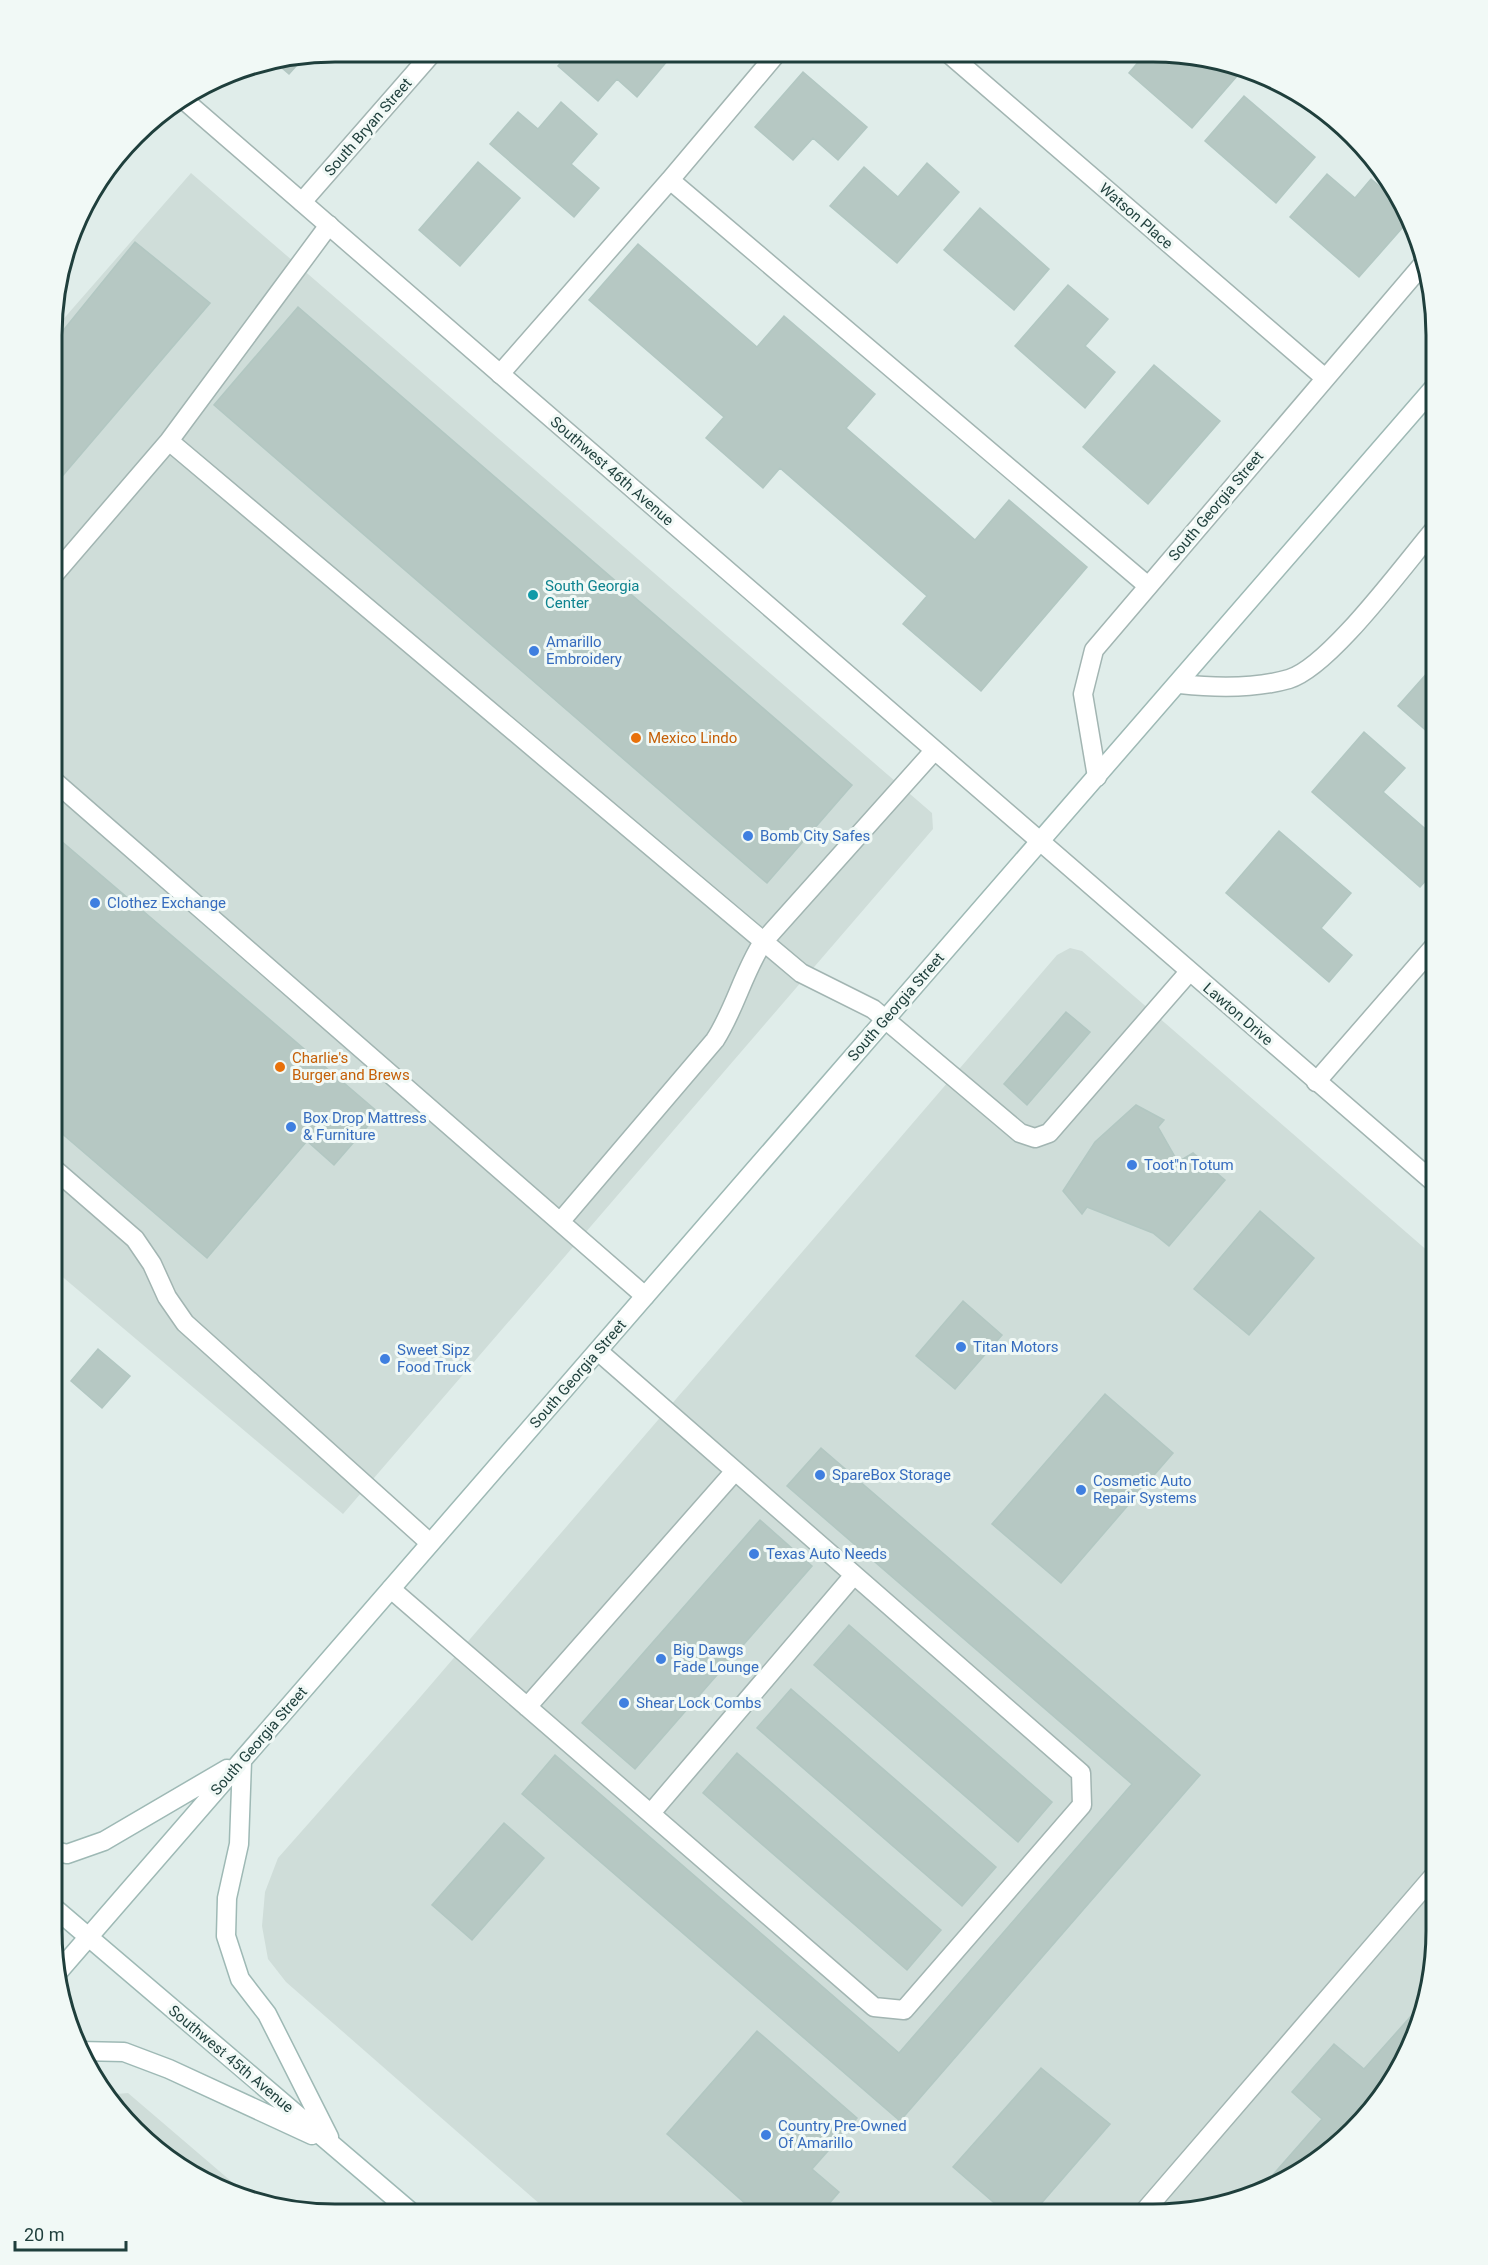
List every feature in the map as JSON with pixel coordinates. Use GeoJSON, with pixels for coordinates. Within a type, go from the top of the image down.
{"type":"FeatureCollection","features":[{"type":"Feature","properties":{"kind":"main road","name":"South Bryan Street"},"geometry":{"type":"LineString","coordinates":[[302,202],[424,62]]}},
{"type":"Feature","properties":{"kind":"main road"},"geometry":{"type":"LineString","coordinates":[[500,374],[670,180],[770,62]]}},
{"type":"Feature","properties":{"kind":"main road","name":"Watson Place"},"geometry":{"type":"LineString","coordinates":[[958,62],[1324,378]]}},
{"type":"Feature","properties":{"kind":"main road","name":"Southwest 46th Avenue"},"geometry":{"type":"LineString","coordinates":[[189,104],[1039,843]]}},
{"type":"Feature","properties":{"kind":"main road"},"geometry":{"type":"LineString","coordinates":[[670,180],[1148,586]]}},
{"type":"Feature","properties":{"kind":"main road"},"geometry":{"type":"LineString","coordinates":[[62,566],[169,441],[329,225]]}},
{"type":"Feature","properties":{"kind":"main road","name":"South Georgia Street"},"geometry":{"type":"LineString","coordinates":[[1097,777],[1083,694],[1094,650],[1418,269]]}},
{"type":"Feature","properties":{"kind":"main road","name":"South Georgia Street"},"geometry":{"type":"LineString","coordinates":[[64,1965],[1039,843],[1180,684],[1426,397]]}},
{"type":"Feature","properties":{"kind":"main road"},"geometry":{"type":"LineString","coordinates":[[169,441],[801,973],[856,1000],[886,1019],[1020,1133],[1035,1138],[1049,1133],[1189,972]]}},
{"type":"Feature","properties":{"kind":"main road"},"geometry":{"type":"LineString","coordinates":[[1180,684],[1225,689],[1290,679],[1326,657],[1426,539]]}},
{"type":"Feature","properties":{"kind":"main road"},"geometry":{"type":"LineString","coordinates":[[560,1222],[715,1040],[725,1024],[748,965],[763,942],[933,752]]}},
{"type":"Feature","properties":{"kind":"main road"},"geometry":{"type":"LineString","coordinates":[[62,788],[645,1296]]}},
{"type":"Feature","properties":{"kind":"main road","name":"Lawton Drive"},"geometry":{"type":"LineString","coordinates":[[1039,843],[1426,1176]]}},
{"type":"Feature","properties":{"kind":"main road"},"geometry":{"type":"LineString","coordinates":[[1316,1082],[1426,956]]}},
{"type":"Feature","properties":{"kind":"main road"},"geometry":{"type":"LineString","coordinates":[[62,1176],[135,1239],[152,1264],[167,1297],[185,1323],[430,1543]]}},
{"type":"Feature","properties":{"kind":"main road"},"geometry":{"type":"LineString","coordinates":[[391,1589],[874,2007],[904,2010],[1082,1805],[1081,1773],[598,1351]]}},
{"type":"Feature","properties":{"kind":"main road"},"geometry":{"type":"LineString","coordinates":[[527,1707],[735,1471]]}},
{"type":"Feature","properties":{"kind":"main road"},"geometry":{"type":"LineString","coordinates":[[651,1813],[854,1575]]}},
{"type":"Feature","properties":{"kind":"main road"},"geometry":{"type":"LineString","coordinates":[[62,1853],[67,1854],[104,1841],[242,1761]]}},
{"type":"Feature","properties":{"kind":"main road"},"geometry":{"type":"LineString","coordinates":[[242,1761],[239,1844],[227,1898],[226,1936],[240,1979],[267,2014],[332,2144]]}},
{"type":"Feature","properties":{"kind":"main road"},"geometry":{"type":"LineString","coordinates":[[1151,2204],[1426,1885]]}},
{"type":"Feature","properties":{"kind":"main road","name":"Southwest 45th Avenue"},"geometry":{"type":"LineString","coordinates":[[62,1915],[402,2204]]}},
{"type":"Feature","properties":{"kind":"main road"},"geometry":{"type":"LineString","coordinates":[[90,2051],[124,2052],[169,2069],[332,2144]]}},
{"type":"Feature","properties":{"kind":"shaded area","name":"South Georgia Center"},"geometry":{"type":"Polygon","coordinates":[[[191,173],[932,813],[933,829],[343,1514],[62,1276],[62,321],[191,173]]]}},
{"type":"Feature","properties":{"kind":"shaded area"},"geometry":{"type":"Polygon","coordinates":[[[1070,948],[1082,951],[1426,1249],[1426,1948],[1421,1984],[1406,2035],[1390,2067],[1370,2097],[1334,2136],[1290,2167],[1258,2183],[1207,2198],[1154,2204],[540,2204],[286,1982],[268,1959],[262,1926],[265,1892],[278,1858],[416,1702],[1057,955],[1070,948]]]}},
{"type":"Feature","properties":{"kind":"shaded area"},"geometry":{"type":"Polygon","coordinates":[[[128,2093],[235,2185],[198,2167],[168,2147],[141,2124],[116,2094],[128,2093]]]}},
{"type":"Feature","properties":{"kind":"building"},"geometry":{"type":"Polygon","coordinates":[[[561,62],[666,62],[637,97],[617,79],[598,101],[558,66],[561,62]]]}},
{"type":"Feature","properties":{"kind":"building"},"geometry":{"type":"Polygon","coordinates":[[[1138,62],[1171,62],[1207,67],[1237,76],[1192,128],[1129,73],[1138,62]]]}},
{"type":"Feature","properties":{"kind":"building"},"geometry":{"type":"Polygon","coordinates":[[[298,64],[289,74],[281,67],[298,64]]]}},
{"type":"Feature","properties":{"kind":"building"},"geometry":{"type":"Polygon","coordinates":[[[803,72],[867,127],[838,160],[813,138],[793,160],[755,127],[803,72]]]}},
{"type":"Feature","properties":{"kind":"building"},"geometry":{"type":"Polygon","coordinates":[[[1244,96],[1315,157],[1276,203],[1205,141],[1244,96]]]}},
{"type":"Feature","properties":{"kind":"building"},"geometry":{"type":"Polygon","coordinates":[[[561,102],[597,134],[571,164],[599,188],[574,217],[490,144],[518,112],[538,129],[561,102]]]}},
{"type":"Feature","properties":{"kind":"building"},"geometry":{"type":"Polygon","coordinates":[[[478,162],[520,198],[460,266],[419,230],[478,162]]]}},
{"type":"Feature","properties":{"kind":"building"},"geometry":{"type":"Polygon","coordinates":[[[927,163],[959,192],[897,263],[830,206],[864,167],[898,197],[927,163]]]}},
{"type":"Feature","properties":{"kind":"building"},"geometry":{"type":"Polygon","coordinates":[[[1327,174],[1355,198],[1371,179],[1386,192],[1404,226],[1359,277],[1290,217],[1327,174]]]}},
{"type":"Feature","properties":{"kind":"building"},"geometry":{"type":"Polygon","coordinates":[[[980,208],[1049,269],[1014,310],[944,250],[980,208]]]}},
{"type":"Feature","properties":{"kind":"building"},"geometry":{"type":"Polygon","coordinates":[[[135,242],[210,303],[62,476],[62,332],[135,242]]]}},
{"type":"Feature","properties":{"kind":"building"},"geometry":{"type":"Polygon","coordinates":[[[638,244],[757,347],[784,316],[875,394],[846,428],[975,540],[1009,500],[1087,567],[981,691],[903,624],[927,596],[780,468],[763,488],[706,438],[724,417],[589,300],[638,244]]]}},
{"type":"Feature","properties":{"kind":"building"},"geometry":{"type":"Polygon","coordinates":[[[1068,285],[1108,319],[1085,346],[1115,372],[1085,408],[1015,346],[1068,285]]]}},
{"type":"Feature","properties":{"kind":"building","name":"South Georgia Center"},"geometry":{"type":"Polygon","coordinates":[[[298,307],[852,785],[767,883],[214,405],[298,307]]]}},
{"type":"Feature","properties":{"kind":"building"},"geometry":{"type":"Polygon","coordinates":[[[1154,365],[1220,421],[1148,504],[1083,447],[1154,365]]]}},
{"type":"Feature","properties":{"kind":"building"},"geometry":{"type":"Polygon","coordinates":[[[1426,674],[1426,730],[1398,706],[1426,674]]]}},
{"type":"Feature","properties":{"kind":"building"},"geometry":{"type":"Polygon","coordinates":[[[1364,732],[1405,768],[1383,792],[1426,829],[1426,880],[1420,887],[1312,792],[1364,732]]]}},
{"type":"Feature","properties":{"kind":"building"},"geometry":{"type":"Polygon","coordinates":[[[1279,831],[1351,893],[1321,928],[1352,955],[1329,982],[1226,893],[1279,831]]]}},
{"type":"Feature","properties":{"kind":"building"},"geometry":{"type":"Polygon","coordinates":[[[62,842],[379,1113],[334,1165],[307,1141],[207,1258],[62,1134],[62,842]]]}},
{"type":"Feature","properties":{"kind":"building"},"geometry":{"type":"Polygon","coordinates":[[[1066,1012],[1090,1032],[1027,1105],[1004,1084],[1066,1012]]]}},
{"type":"Feature","properties":{"kind":"building"},"geometry":{"type":"Polygon","coordinates":[[[1136,1105],[1164,1120],[1158,1127],[1178,1162],[1193,1153],[1225,1180],[1169,1246],[1153,1233],[1087,1207],[1082,1214],[1063,1191],[1095,1142],[1136,1105]]]}},
{"type":"Feature","properties":{"kind":"building"},"geometry":{"type":"Polygon","coordinates":[[[1260,1211],[1314,1258],[1249,1335],[1194,1289],[1260,1211]]]}},
{"type":"Feature","properties":{"kind":"building"},"geometry":{"type":"Polygon","coordinates":[[[963,1301],[1002,1335],[955,1389],[916,1356],[963,1301]]]}},
{"type":"Feature","properties":{"kind":"building"},"geometry":{"type":"Polygon","coordinates":[[[98,1349],[130,1376],[102,1408],[71,1381],[98,1349]]]}},
{"type":"Feature","properties":{"kind":"building"},"geometry":{"type":"Polygon","coordinates":[[[1105,1394],[1173,1453],[1061,1583],[992,1524],[1105,1394]]]}},
{"type":"Feature","properties":{"kind":"building"},"geometry":{"type":"Polygon","coordinates":[[[821,1448],[1200,1775],[900,2121],[522,1794],[555,1755],[899,2053],[1132,1784],[787,1486],[821,1448]]]}},
{"type":"Feature","properties":{"kind":"building"},"geometry":{"type":"Polygon","coordinates":[[[760,1520],[812,1566],[635,1769],[582,1723],[760,1520]]]}},
{"type":"Feature","properties":{"kind":"building"},"geometry":{"type":"Polygon","coordinates":[[[849,1625],[1052,1802],[1018,1842],[814,1665],[849,1625]]]}},
{"type":"Feature","properties":{"kind":"building"},"geometry":{"type":"Polygon","coordinates":[[[791,1689],[996,1867],[962,1906],[757,1728],[791,1689]]]}},
{"type":"Feature","properties":{"kind":"building"},"geometry":{"type":"Polygon","coordinates":[[[737,1753],[941,1930],[907,1970],[703,1793],[737,1753]]]}},
{"type":"Feature","properties":{"kind":"building"},"geometry":{"type":"Polygon","coordinates":[[[504,1823],[544,1858],[472,1940],[432,1905],[504,1823]]]}},
{"type":"Feature","properties":{"kind":"building"},"geometry":{"type":"Polygon","coordinates":[[[1413,2014],[1406,2035],[1390,2067],[1359,2111],[1320,2147],[1272,2176],[1322,2119],[1292,2092],[1334,2044],[1364,2069],[1413,2014]]]}},
{"type":"Feature","properties":{"kind":"building"},"geometry":{"type":"Polygon","coordinates":[[[757,2031],[857,2118],[812,2169],[839,2192],[829,2204],[746,2204],[667,2134],[757,2031]]]}},
{"type":"Feature","properties":{"kind":"building"},"geometry":{"type":"Polygon","coordinates":[[[1041,2068],[1110,2124],[1041,2204],[996,2204],[953,2167],[1041,2068]]]}},
{"type":"Feature","properties":{"kind":"place","name":"South Georgia Center"},"geometry":{"type":"Point","coordinates":[533,595]}},
{"type":"Feature","properties":{"kind":"place","name":"Amarillo Embroidery"},"geometry":{"type":"Point","coordinates":[534,651]}},
{"type":"Feature","properties":{"kind":"place","name":"Mexico Lindo"},"geometry":{"type":"Point","coordinates":[636,738]}},
{"type":"Feature","properties":{"kind":"place","name":"Bomb City Safes"},"geometry":{"type":"Point","coordinates":[748,836]}},
{"type":"Feature","properties":{"kind":"place","name":"Clothez Exchange"},"geometry":{"type":"Point","coordinates":[95,903]}},
{"type":"Feature","properties":{"kind":"place","name":"Charlie's Burger and Brews"},"geometry":{"type":"Point","coordinates":[280,1067]}},
{"type":"Feature","properties":{"kind":"place","name":"Box Drop Mattress & Furniture"},"geometry":{"type":"Point","coordinates":[291,1127]}},
{"type":"Feature","properties":{"kind":"place","name":"Toot\"n Totum"},"geometry":{"type":"Point","coordinates":[1132,1165]}},
{"type":"Feature","properties":{"kind":"place","name":"Titan Motors"},"geometry":{"type":"Point","coordinates":[961,1347]}},
{"type":"Feature","properties":{"kind":"place","name":"Sweet Sipz Food Truck"},"geometry":{"type":"Point","coordinates":[385,1359]}},
{"type":"Feature","properties":{"kind":"place","name":"SpareBox Storage"},"geometry":{"type":"Point","coordinates":[820,1475]}},
{"type":"Feature","properties":{"kind":"place","name":"Cosmetic Auto Repair Systems"},"geometry":{"type":"Point","coordinates":[1081,1490]}},
{"type":"Feature","properties":{"kind":"place","name":"Texas Auto Needs"},"geometry":{"type":"Point","coordinates":[754,1554]}},
{"type":"Feature","properties":{"kind":"place","name":"Big Dawgs Fade Lounge"},"geometry":{"type":"Point","coordinates":[661,1659]}},
{"type":"Feature","properties":{"kind":"place","name":"Shear Lock Combs"},"geometry":{"type":"Point","coordinates":[624,1703]}},
{"type":"Feature","properties":{"kind":"place","name":"Country Pre-Owned Of Amarillo"},"geometry":{"type":"Point","coordinates":[766,2135]}}]}
